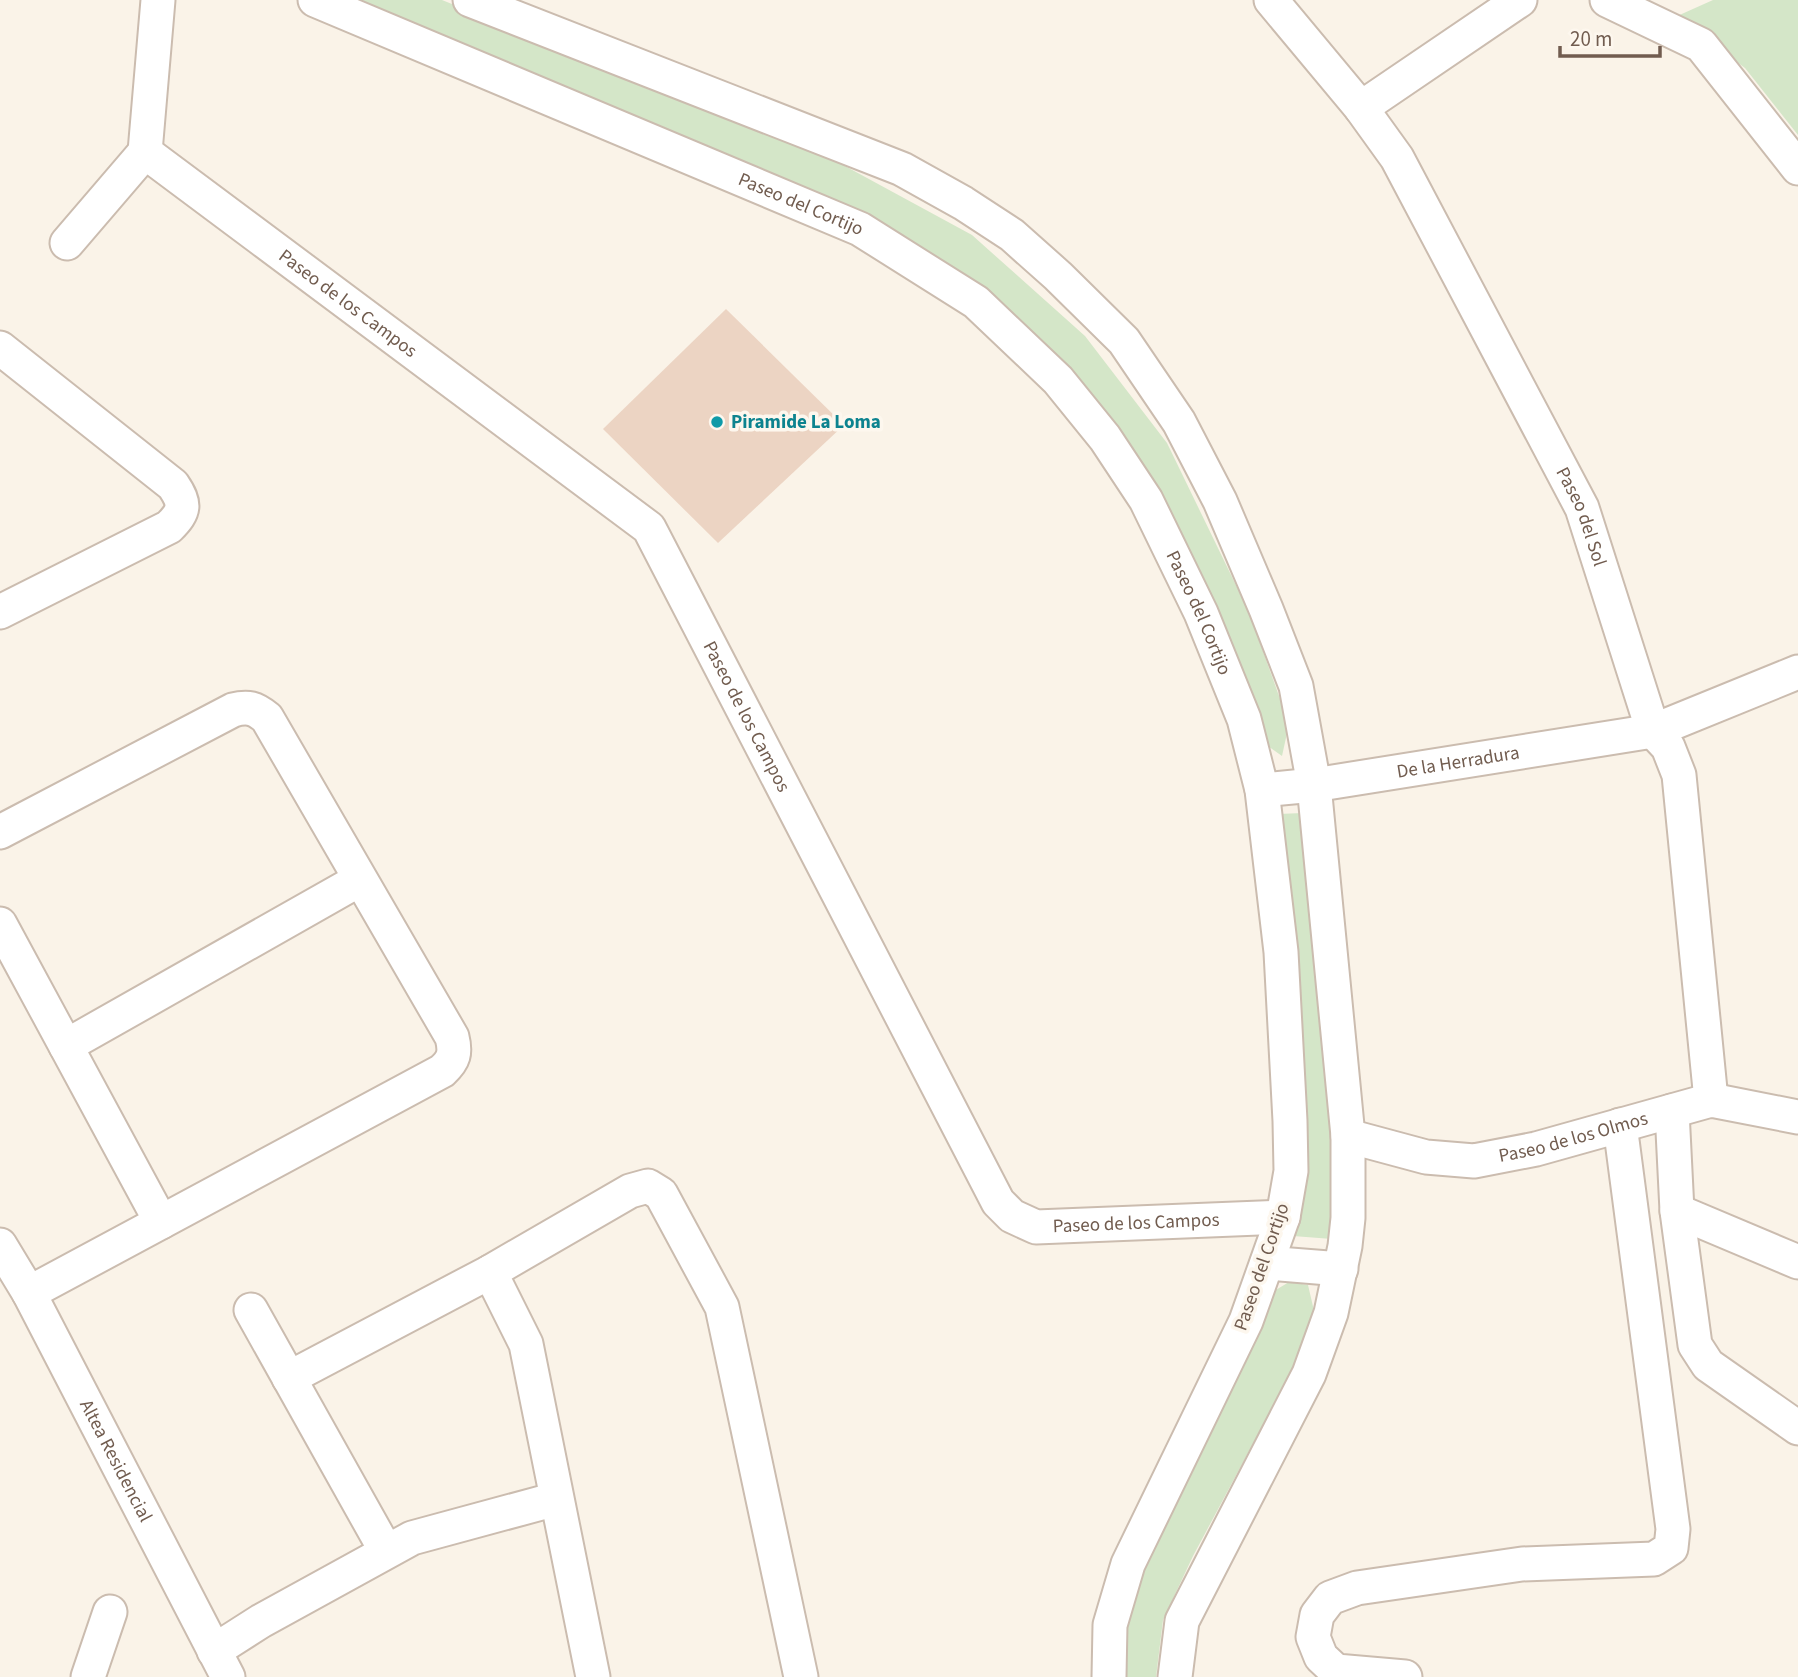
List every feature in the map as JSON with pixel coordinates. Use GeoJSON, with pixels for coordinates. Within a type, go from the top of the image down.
{"type":"FeatureCollection","features":[{"type":"Feature","properties":{"kind":"street"},"geometry":{"type":"LineString","coordinates":[[67,243],[145,152],[158,0]]}},
{"type":"Feature","properties":{"kind":"street","name":"Paseo del Cortijo"},"geometry":{"type":"LineString","coordinates":[[316,0],[860,229],[976,302],[1058,380],[1105,438],[1146,500],[1202,613],[1244,719],[1262,790],[1281,952],[1291,1171],[1283,1217],[1246,1321],[1128,1564],[1110,1625],[1109,1677]]}},
{"type":"Feature","properties":{"kind":"street"},"geometry":{"type":"LineString","coordinates":[[470,0],[902,169],[963,203],[1012,235],[1124,341],[1179,422],[1220,501],[1266,609],[1296,686],[1314,785],[1348,1136],[1348,1217],[1341,1269],[1331,1312],[1309,1374],[1182,1621],[1175,1677]]}},
{"type":"Feature","properties":{"kind":"street","name":"Paseo del Sol"},"geometry":{"type":"LineString","coordinates":[[1271,0],[1361,108],[1396,158],[1583,508],[1653,731],[1668,747],[1679,775],[1711,1100]]}},
{"type":"Feature","properties":{"kind":"street"},"geometry":{"type":"LineString","coordinates":[[1361,108],[1520,0]]}},
{"type":"Feature","properties":{"kind":"street"},"geometry":{"type":"LineString","coordinates":[[1607,0],[1701,45],[1798,169]]}},
{"type":"Feature","properties":{"kind":"street","name":"Paseo de los Campos"},"geometry":{"type":"LineString","coordinates":[[145,152],[649,528],[998,1202],[1012,1216],[1036,1227],[1283,1217]]}},
{"type":"Feature","properties":{"kind":"street"},"geometry":{"type":"LineString","coordinates":[[0,348],[173,485],[182,499],[180,515],[169,527],[0,612]]}},
{"type":"Feature","properties":{"kind":"street","name":"De la Herradura"},"geometry":{"type":"LineString","coordinates":[[1262,790],[1314,785],[1653,731],[1798,672]]}},
{"type":"Feature","properties":{"kind":"street"},"geometry":{"type":"LineString","coordinates":[[0,832],[233,710],[246,706],[258,710],[267,718],[452,1037],[455,1050],[452,1062],[442,1071],[29,1293]]}},
{"type":"Feature","properties":{"kind":"street"},"geometry":{"type":"LineString","coordinates":[[66,1046],[359,880]]}},
{"type":"Feature","properties":{"kind":"street"},"geometry":{"type":"LineString","coordinates":[[0,924],[161,1222]]}},
{"type":"Feature","properties":{"kind":"street","name":"Paseo de los Olmos"},"geometry":{"type":"LineString","coordinates":[[1348,1136],[1426,1157],[1474,1161],[1536,1149],[1711,1100],[1798,1117]]}},
{"type":"Feature","properties":{"kind":"street"},"geometry":{"type":"LineString","coordinates":[[1672,1111],[1677,1211],[1695,1345],[1708,1365],[1798,1427]]}},
{"type":"Feature","properties":{"kind":"street"},"geometry":{"type":"LineString","coordinates":[[1405,1677],[1336,1671],[1321,1657],[1314,1637],[1317,1615],[1330,1598],[1357,1588],[1522,1564],[1654,1559],[1671,1548],[1674,1528],[1620,1125]]}},
{"type":"Feature","properties":{"kind":"street"},"geometry":{"type":"LineString","coordinates":[[289,1378],[490,1272],[630,1192],[648,1186],[661,1195],[722,1307],[801,1677]]}},
{"type":"Feature","properties":{"kind":"street"},"geometry":{"type":"LineString","coordinates":[[1677,1211],[1798,1262]]}},
{"type":"Feature","properties":{"kind":"street","name":"Altea Residencial"},"geometry":{"type":"LineString","coordinates":[[0,1245],[29,1293],[221,1664]]}},
{"type":"Feature","properties":{"kind":"street"},"geometry":{"type":"LineString","coordinates":[[1267,1263],[1341,1269]]}},
{"type":"Feature","properties":{"kind":"street"},"geometry":{"type":"LineString","coordinates":[[490,1272],[526,1344],[593,1677]]}},
{"type":"Feature","properties":{"kind":"street"},"geometry":{"type":"LineString","coordinates":[[251,1310],[386,1551]]}},
{"type":"Feature","properties":{"kind":"street"},"geometry":{"type":"LineString","coordinates":[[221,1664],[261,1621],[412,1538],[556,1499]]}},
{"type":"Feature","properties":{"kind":"street"},"geometry":{"type":"LineString","coordinates":[[88,1677],[110,1612]]}},
{"type":"Feature","properties":{"kind":"green space"},"geometry":{"type":"Polygon","coordinates":[[[349,0],[442,0],[821,153],[972,235],[1085,336],[1167,443],[1249,612],[1289,724],[1282,756],[1265,744],[1134,459],[1062,360],[975,285],[349,0]]]}},
{"type":"Feature","properties":{"kind":"green space"},"geometry":{"type":"Polygon","coordinates":[[[1713,0],[1798,0],[1798,135],[1745,68],[1675,17],[1713,0]]]}},
{"type":"Feature","properties":{"kind":"green space"},"geometry":{"type":"Polygon","coordinates":[[[1303,813],[1333,1133],[1332,1239],[1293,1236],[1278,814],[1303,813]]]}},
{"type":"Feature","properties":{"kind":"green space"},"geometry":{"type":"Polygon","coordinates":[[[1289,1282],[1308,1285],[1315,1315],[1289,1376],[1193,1556],[1163,1620],[1156,1677],[1121,1677],[1123,1621],[1149,1552],[1269,1294],[1289,1282]]]}},
{"type":"Feature","properties":{"kind":"building"},"geometry":{"type":"Polygon","coordinates":[[[726,309],[844,425],[718,543],[603,429],[726,309]]]}},
{"type":"Feature","properties":{"kind":"place","name":"Piramide La Loma"},"geometry":{"type":"Point","coordinates":[717,422]}}]}
